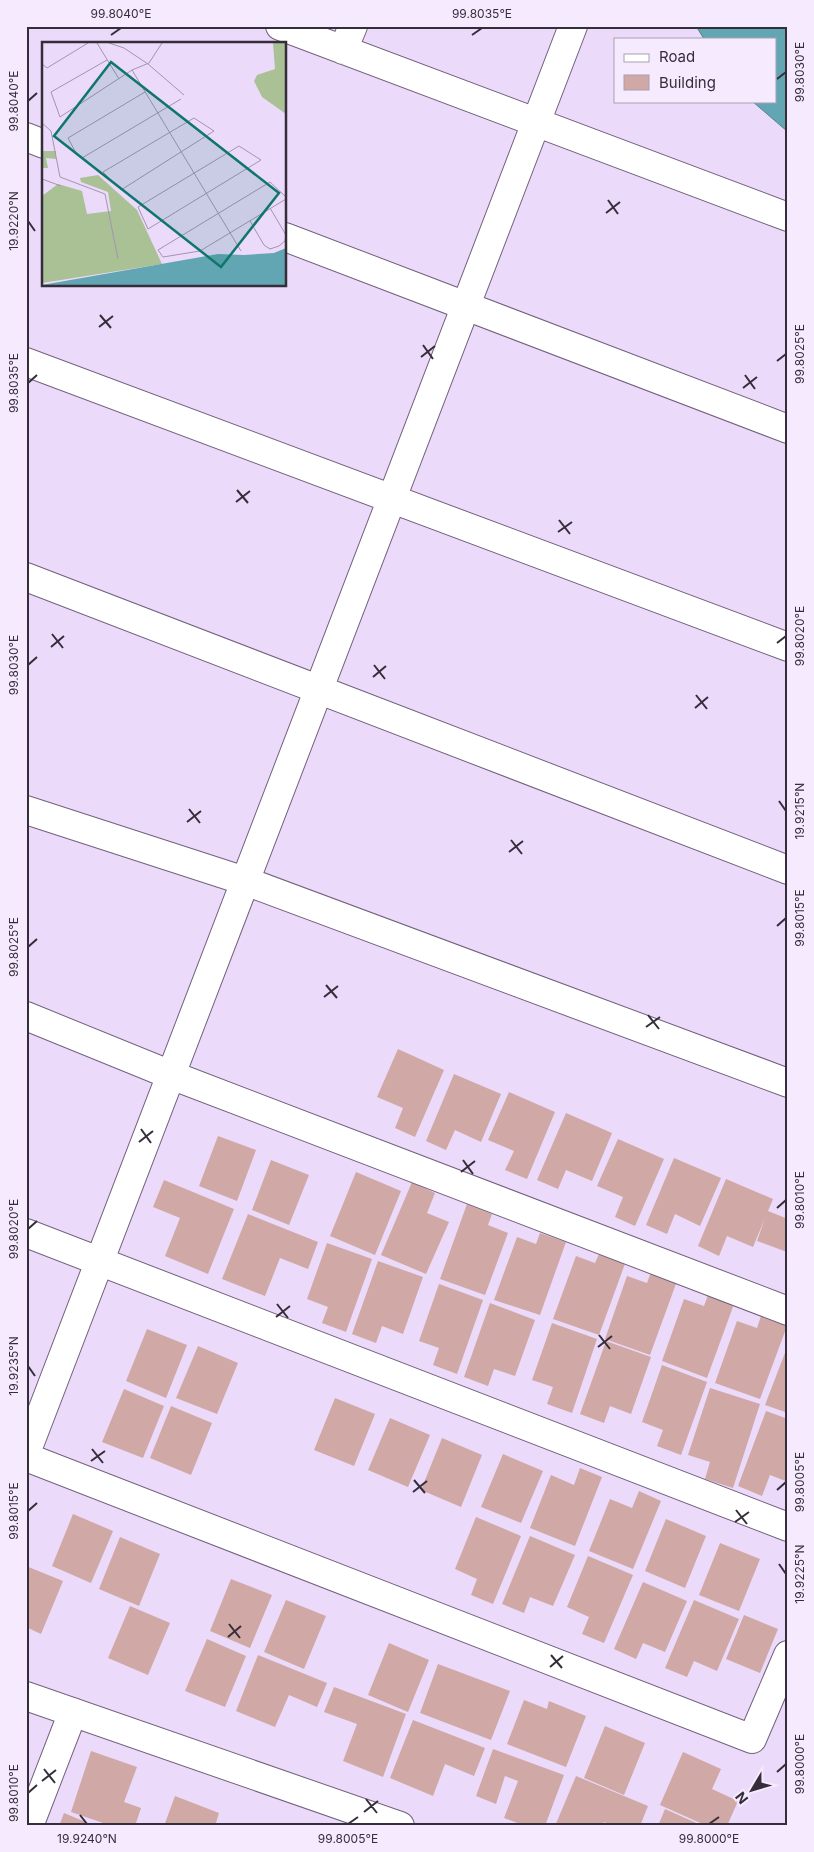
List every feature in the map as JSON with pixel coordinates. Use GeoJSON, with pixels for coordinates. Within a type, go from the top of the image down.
{"type":"FeatureCollection","features":[{"type":"Feature","properties":{"kind":"street"},"geometry":{"type":"LineString","coordinates":[[280,26],[348,38],[536,123],[788,217]]}},
{"type":"Feature","properties":{"kind":"street"},"geometry":{"type":"LineString","coordinates":[[26,1453],[573,26]]}},
{"type":"Feature","properties":{"kind":"street"},"geometry":{"type":"LineString","coordinates":[[26,137],[42,143]]}},
{"type":"Feature","properties":{"kind":"street"},"geometry":{"type":"LineString","coordinates":[[286,237],[788,430]]}},
{"type":"Feature","properties":{"kind":"street"},"geometry":{"type":"LineString","coordinates":[[26,362],[788,647]]}},
{"type":"Feature","properties":{"kind":"street"},"geometry":{"type":"LineString","coordinates":[[26,578],[319,688],[788,870]]}},
{"type":"Feature","properties":{"kind":"street"},"geometry":{"type":"LineString","coordinates":[[26,810],[245,881],[788,1083]]}},
{"type":"Feature","properties":{"kind":"street"},"geometry":{"type":"LineString","coordinates":[[26,1016],[171,1075],[788,1311]]}},
{"type":"Feature","properties":{"kind":"street"},"geometry":{"type":"LineString","coordinates":[[26,1233],[788,1527]]}},
{"type":"Feature","properties":{"kind":"street"},"geometry":{"type":"LineString","coordinates":[[26,1457],[752,1739],[788,1655]]}},
{"type":"Feature","properties":{"kind":"street"},"geometry":{"type":"LineString","coordinates":[[26,1696],[400,1826]]}},
{"type":"Feature","properties":{"kind":"street"},"geometry":{"type":"LineString","coordinates":[[29,1826],[73,1712]]}},
{"type":"Feature","properties":{"kind":"shaded area"},"geometry":{"type":"Polygon","coordinates":[[[696,26],[788,26],[788,132],[753,102],[776,102],[776,38],[703,38],[696,26]]]}},
{"type":"Feature","properties":{"kind":"building"},"geometry":{"type":"Polygon","coordinates":[[[398,1049],[444,1070],[415,1137],[395,1128],[403,1108],[377,1097],[398,1049]]]}},
{"type":"Feature","properties":{"kind":"building"},"geometry":{"type":"Polygon","coordinates":[[[454,1074],[501,1094],[481,1142],[455,1130],[446,1150],[426,1141],[454,1074]]]}},
{"type":"Feature","properties":{"kind":"building"},"geometry":{"type":"Polygon","coordinates":[[[509,1092],[555,1112],[527,1179],[505,1170],[514,1151],[488,1140],[509,1092]]]}},
{"type":"Feature","properties":{"kind":"building"},"geometry":{"type":"Polygon","coordinates":[[[566,1113],[612,1133],[592,1181],[566,1170],[558,1189],[537,1180],[566,1113]]]}},
{"type":"Feature","properties":{"kind":"building"},"geometry":{"type":"Polygon","coordinates":[[[218,1136],[256,1150],[237,1201],[199,1186],[218,1136]]]}},
{"type":"Feature","properties":{"kind":"building"},"geometry":{"type":"Polygon","coordinates":[[[618,1139],[664,1159],[635,1226],[615,1217],[623,1197],[597,1186],[618,1139]]]}},
{"type":"Feature","properties":{"kind":"building"},"geometry":{"type":"Polygon","coordinates":[[[674,1158],[721,1178],[700,1226],[675,1214],[667,1234],[646,1225],[674,1158]]]}},
{"type":"Feature","properties":{"kind":"building"},"geometry":{"type":"Polygon","coordinates":[[[271,1160],[309,1175],[289,1225],[252,1210],[271,1160]]]}},
{"type":"Feature","properties":{"kind":"building"},"geometry":{"type":"Polygon","coordinates":[[[356,1172],[401,1191],[375,1255],[330,1236],[356,1172]]]}},
{"type":"Feature","properties":{"kind":"building"},"geometry":{"type":"Polygon","coordinates":[[[726,1179],[773,1199],[768,1211],[788,1219],[787,1252],[757,1241],[765,1218],[753,1247],[727,1236],[719,1256],[698,1246],[726,1179]]]}},
{"type":"Feature","properties":{"kind":"building"},"geometry":{"type":"Polygon","coordinates":[[[164,1180],[234,1209],[208,1274],[165,1256],[180,1218],[153,1207],[164,1180]]]}},
{"type":"Feature","properties":{"kind":"building"},"geometry":{"type":"Polygon","coordinates":[[[412,1182],[435,1193],[427,1213],[449,1222],[426,1274],[381,1255],[412,1182]]]}},
{"type":"Feature","properties":{"kind":"building"},"geometry":{"type":"Polygon","coordinates":[[[467,1204],[492,1214],[488,1225],[508,1233],[485,1295],[440,1279],[467,1204]]]}},
{"type":"Feature","properties":{"kind":"building"},"geometry":{"type":"Polygon","coordinates":[[[248,1214],[318,1242],[308,1269],[280,1258],[265,1296],[222,1279],[248,1214]]]}},
{"type":"Feature","properties":{"kind":"building"},"geometry":{"type":"Polygon","coordinates":[[[540,1233],[566,1242],[540,1315],[494,1300],[517,1237],[536,1244],[540,1233]]]}},
{"type":"Feature","properties":{"kind":"building"},"geometry":{"type":"Polygon","coordinates":[[[327,1243],[372,1259],[346,1332],[322,1323],[328,1307],[307,1299],[327,1243]]]}},
{"type":"Feature","properties":{"kind":"building"},"geometry":{"type":"Polygon","coordinates":[[[600,1252],[626,1261],[599,1335],[553,1319],[576,1256],[595,1263],[600,1252]]]}},
{"type":"Feature","properties":{"kind":"building"},"geometry":{"type":"Polygon","coordinates":[[[378,1261],[423,1277],[403,1334],[382,1326],[376,1343],[352,1334],[378,1261]]]}},
{"type":"Feature","properties":{"kind":"building"},"geometry":{"type":"Polygon","coordinates":[[[651,1272],[677,1281],[650,1355],[605,1339],[627,1276],[647,1283],[651,1272]]]}},
{"type":"Feature","properties":{"kind":"building"},"geometry":{"type":"Polygon","coordinates":[[[439,1284],[483,1300],[457,1374],[433,1365],[439,1348],[419,1341],[439,1284]]]}},
{"type":"Feature","properties":{"kind":"building"},"geometry":{"type":"Polygon","coordinates":[[[708,1295],[734,1304],[707,1378],[662,1361],[684,1299],[704,1306],[708,1295]]]}},
{"type":"Feature","properties":{"kind":"building"},"geometry":{"type":"Polygon","coordinates":[[[490,1303],[535,1320],[515,1376],[494,1369],[488,1386],[464,1377],[490,1303]]]}},
{"type":"Feature","properties":{"kind":"building"},"geometry":{"type":"Polygon","coordinates":[[[761,1316],[787,1326],[760,1399],[715,1383],[737,1321],[757,1328],[761,1316]]]}},
{"type":"Feature","properties":{"kind":"building"},"geometry":{"type":"Polygon","coordinates":[[[552,1323],[597,1339],[572,1413],[547,1404],[553,1387],[532,1380],[552,1323]]]}},
{"type":"Feature","properties":{"kind":"building"},"geometry":{"type":"Polygon","coordinates":[[[147,1329],[187,1345],[166,1398],[126,1381],[147,1329]]]}},
{"type":"Feature","properties":{"kind":"building"},"geometry":{"type":"Polygon","coordinates":[[[606,1341],[651,1357],[631,1414],[610,1406],[604,1423],[580,1414],[606,1341]]]}},
{"type":"Feature","properties":{"kind":"building"},"geometry":{"type":"Polygon","coordinates":[[[788,1345],[788,1413],[765,1405],[788,1345]]]}},
{"type":"Feature","properties":{"kind":"building"},"geometry":{"type":"Polygon","coordinates":[[[198,1346],[238,1363],[217,1414],[176,1398],[198,1346]]]}},
{"type":"Feature","properties":{"kind":"building"},"geometry":{"type":"Polygon","coordinates":[[[662,1365],[707,1382],[681,1455],[657,1446],[663,1430],[642,1422],[662,1365]]]}},
{"type":"Feature","properties":{"kind":"building"},"geometry":{"type":"Polygon","coordinates":[[[710,1388],[760,1404],[733,1488],[705,1479],[710,1462],[688,1455],[710,1388]]]}},
{"type":"Feature","properties":{"kind":"building"},"geometry":{"type":"Polygon","coordinates":[[[124,1389],[164,1406],[143,1458],[102,1442],[124,1389]]]}},
{"type":"Feature","properties":{"kind":"building"},"geometry":{"type":"Polygon","coordinates":[[[335,1398],[375,1414],[354,1466],[314,1450],[335,1398]]]}},
{"type":"Feature","properties":{"kind":"building"},"geometry":{"type":"Polygon","coordinates":[[[171,1406],[212,1423],[191,1475],[150,1458],[171,1406]]]}},
{"type":"Feature","properties":{"kind":"building"},"geometry":{"type":"Polygon","coordinates":[[[766,1411],[788,1419],[788,1482],[770,1475],[762,1496],[738,1486],[766,1411]]]}},
{"type":"Feature","properties":{"kind":"building"},"geometry":{"type":"Polygon","coordinates":[[[390,1418],[430,1435],[408,1487],[368,1470],[390,1418]]]}},
{"type":"Feature","properties":{"kind":"building"},"geometry":{"type":"Polygon","coordinates":[[[442,1438],[482,1455],[461,1507],[421,1490],[442,1438]]]}},
{"type":"Feature","properties":{"kind":"building"},"geometry":{"type":"Polygon","coordinates":[[[503,1454],[543,1471],[521,1523],[481,1507],[503,1454]]]}},
{"type":"Feature","properties":{"kind":"building"},"geometry":{"type":"Polygon","coordinates":[[[580,1468],[602,1477],[575,1546],[530,1528],[551,1475],[574,1485],[580,1468]]]}},
{"type":"Feature","properties":{"kind":"building"},"geometry":{"type":"Polygon","coordinates":[[[639,1491],[661,1501],[633,1569],[589,1551],[610,1499],[632,1508],[639,1491]]]}},
{"type":"Feature","properties":{"kind":"building"},"geometry":{"type":"Polygon","coordinates":[[[73,1514],[113,1531],[91,1583],[52,1566],[73,1514]]]}},
{"type":"Feature","properties":{"kind":"building"},"geometry":{"type":"Polygon","coordinates":[[[476,1517],[521,1536],[493,1604],[471,1595],[477,1579],[455,1569],[476,1517]]]}},
{"type":"Feature","properties":{"kind":"building"},"geometry":{"type":"Polygon","coordinates":[[[666,1519],[706,1536],[685,1588],[645,1571],[666,1519]]]}},
{"type":"Feature","properties":{"kind":"building"},"geometry":{"type":"Polygon","coordinates":[[[530,1536],[575,1555],[553,1606],[530,1597],[524,1613],[502,1604],[530,1536]]]}},
{"type":"Feature","properties":{"kind":"building"},"geometry":{"type":"Polygon","coordinates":[[[120,1537],[160,1554],[139,1606],[99,1589],[120,1537]]]}},
{"type":"Feature","properties":{"kind":"building"},"geometry":{"type":"Polygon","coordinates":[[[720,1543],[760,1559],[739,1611],[699,1595],[720,1543]]]}},
{"type":"Feature","properties":{"kind":"building"},"geometry":{"type":"Polygon","coordinates":[[[588,1556],[633,1575],[604,1643],[582,1634],[589,1617],[567,1607],[588,1556]]]}},
{"type":"Feature","properties":{"kind":"building"},"geometry":{"type":"Polygon","coordinates":[[[26,1566],[63,1581],[41,1634],[26,1627],[26,1566]]]}},
{"type":"Feature","properties":{"kind":"building"},"geometry":{"type":"Polygon","coordinates":[[[231,1579],[272,1595],[250,1648],[210,1631],[231,1579]]]}},
{"type":"Feature","properties":{"kind":"building"},"geometry":{"type":"Polygon","coordinates":[[[643,1582],[687,1601],[665,1652],[643,1643],[636,1659],[614,1649],[643,1582]]]}},
{"type":"Feature","properties":{"kind":"building"},"geometry":{"type":"Polygon","coordinates":[[[286,1600],[326,1616],[304,1669],[264,1652],[286,1600]]]}},
{"type":"Feature","properties":{"kind":"building"},"geometry":{"type":"Polygon","coordinates":[[[694,1600],[739,1619],[717,1671],[694,1661],[687,1677],[665,1668],[694,1600]]]}},
{"type":"Feature","properties":{"kind":"building"},"geometry":{"type":"Polygon","coordinates":[[[130,1606],[170,1623],[148,1675],[108,1658],[130,1606]]]}},
{"type":"Feature","properties":{"kind":"building"},"geometry":{"type":"Polygon","coordinates":[[[744,1615],[778,1629],[760,1673],[726,1659],[744,1615]]]}},
{"type":"Feature","properties":{"kind":"building"},"geometry":{"type":"Polygon","coordinates":[[[207,1639],[246,1656],[225,1707],[185,1691],[207,1639]]]}},
{"type":"Feature","properties":{"kind":"building"},"geometry":{"type":"Polygon","coordinates":[[[389,1643],[429,1660],[408,1712],[368,1695],[389,1643]]]}},
{"type":"Feature","properties":{"kind":"building"},"geometry":{"type":"Polygon","coordinates":[[[258,1655],[327,1683],[317,1707],[289,1695],[275,1727],[236,1711],[258,1655]]]}},
{"type":"Feature","properties":{"kind":"building"},"geometry":{"type":"Polygon","coordinates":[[[438,1664],[510,1691],[491,1740],[420,1713],[438,1664]]]}},
{"type":"Feature","properties":{"kind":"building"},"geometry":{"type":"Polygon","coordinates":[[[334,1687],[406,1714],[383,1777],[343,1761],[357,1724],[324,1712],[334,1687]]]}},
{"type":"Feature","properties":{"kind":"building"},"geometry":{"type":"Polygon","coordinates":[[[524,1700],[547,1709],[549,1701],[586,1716],[566,1767],[507,1744],[524,1700]]]}},
{"type":"Feature","properties":{"kind":"building"},"geometry":{"type":"Polygon","coordinates":[[[413,1720],[485,1748],[474,1776],[445,1764],[433,1796],[390,1778],[413,1720]]]}},
{"type":"Feature","properties":{"kind":"building"},"geometry":{"type":"Polygon","coordinates":[[[605,1726],[645,1743],[624,1795],[584,1778],[605,1726]]]}},
{"type":"Feature","properties":{"kind":"building"},"geometry":{"type":"Polygon","coordinates":[[[493,1749],[564,1775],[545,1826],[526,1826],[504,1818],[518,1781],[505,1776],[496,1804],[476,1796],[493,1749]]]}},
{"type":"Feature","properties":{"kind":"building"},"geometry":{"type":"Polygon","coordinates":[[[91,1751],[137,1767],[124,1802],[141,1808],[135,1826],[112,1826],[71,1812],[91,1751]]]}},
{"type":"Feature","properties":{"kind":"building"},"geometry":{"type":"Polygon","coordinates":[[[683,1752],[721,1769],[712,1789],[738,1801],[727,1826],[707,1826],[660,1805],[683,1752]]]}},
{"type":"Feature","properties":{"kind":"building"},"geometry":{"type":"Polygon","coordinates":[[[576,1776],[648,1806],[640,1826],[613,1826],[604,1822],[603,1826],[555,1826],[576,1776]]]}},
{"type":"Feature","properties":{"kind":"building"},"geometry":{"type":"Polygon","coordinates":[[[175,1796],[219,1813],[215,1826],[164,1826],[175,1796]]]}},
{"type":"Feature","properties":{"kind":"building"},"geometry":{"type":"Polygon","coordinates":[[[665,1809],[703,1826],[658,1826],[665,1809]]]}},
{"type":"Feature","properties":{"kind":"building"},"geometry":{"type":"Polygon","coordinates":[[[64,1813],[95,1826],[59,1826],[64,1813]]]}}]}
